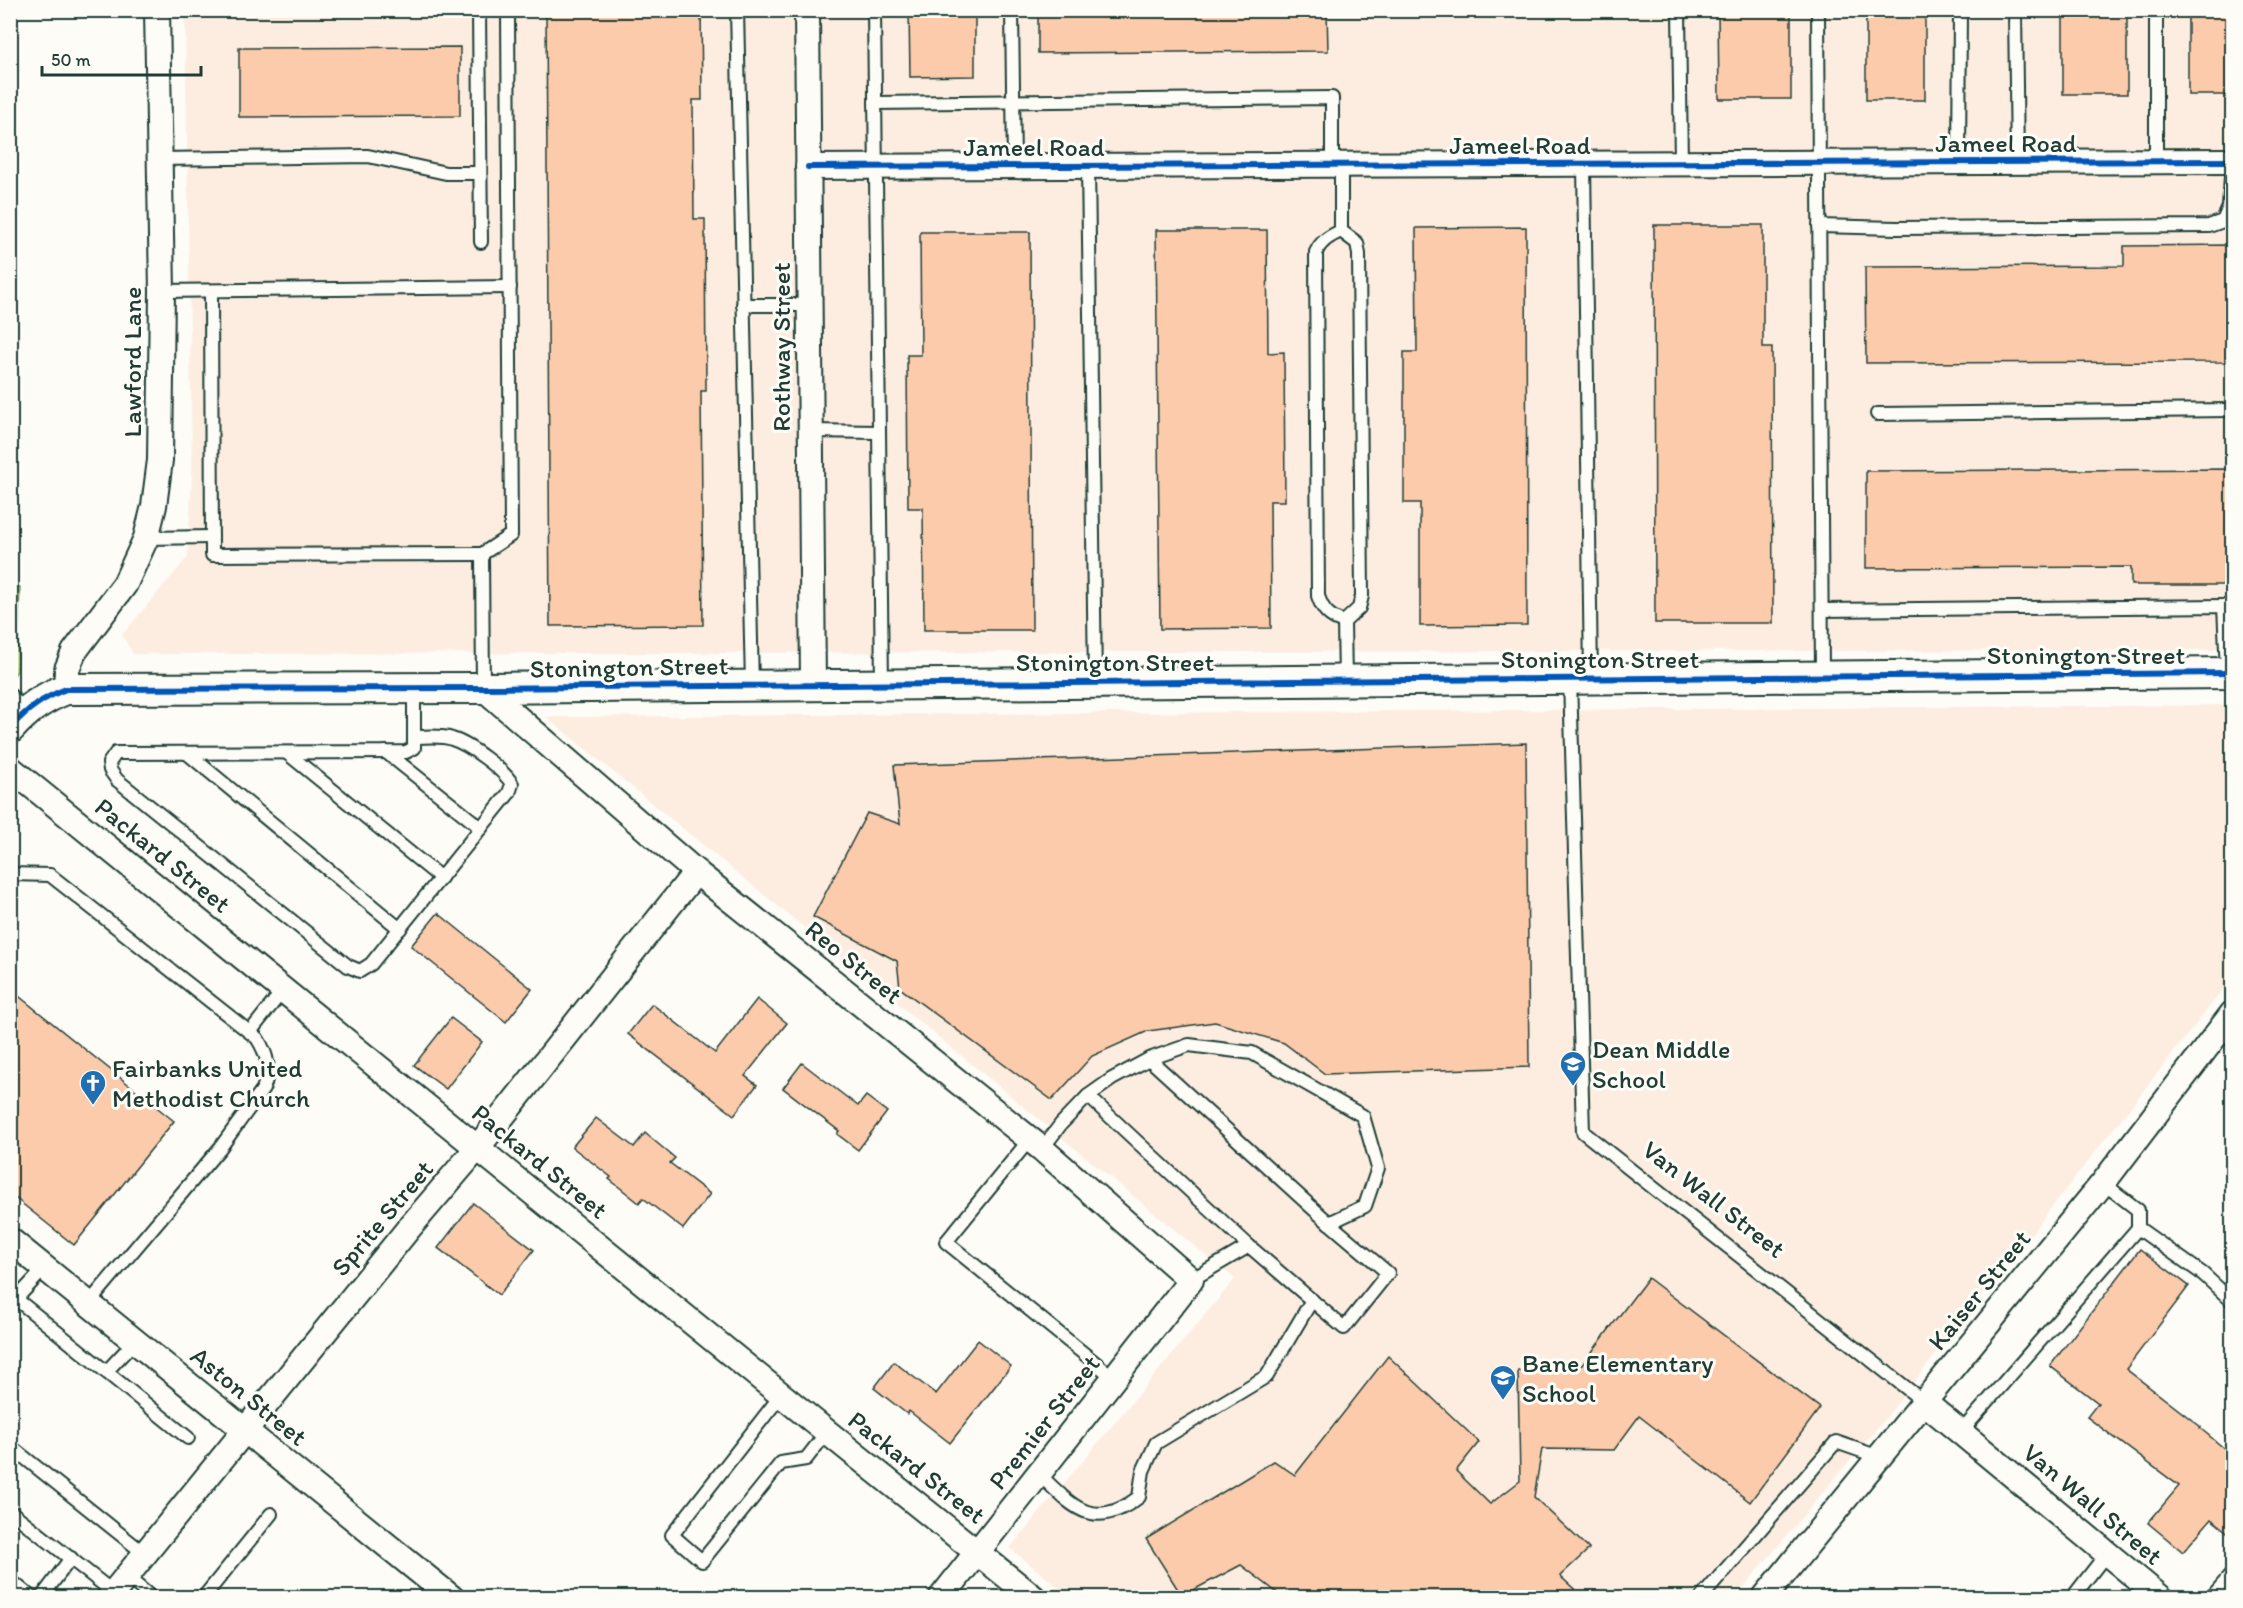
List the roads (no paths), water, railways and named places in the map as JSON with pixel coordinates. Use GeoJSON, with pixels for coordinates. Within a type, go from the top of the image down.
{"type":"FeatureCollection","features":[{"type":"Feature","properties":{"kind":"street","name":"Lawford Lane"},"geometry":{"type":"LineString","coordinates":[[66,689],[68,669],[74,652],[125,584],[146,538],[154,506],[160,460],[162,291],[157,10]]}},
{"type":"Feature","properties":{"kind":"street","name":"Rothway Street"},"geometry":{"type":"LineString","coordinates":[[807,10],[813,683]]}},
{"type":"Feature","properties":{"kind":"street","name":"Jameel Road"},"geometry":{"type":"LineString","coordinates":[[808,167],[2232,161]]}},
{"type":"Feature","properties":{"kind":"street","name":"Stonington Street"},"geometry":{"type":"LineString","coordinates":[[15,711],[66,689],[483,688],[813,683],[2230,673]]}},
{"type":"Feature","properties":{"kind":"street","name":"Reo Street"},"geometry":{"type":"LineString","coordinates":[[483,688],[696,872],[1036,1144],[1191,1280]]}},
{"type":"Feature","properties":{"kind":"street","name":"Packard Street"},"geometry":{"type":"LineString","coordinates":[[10,768],[1034,1598]]}},
{"type":"Feature","properties":{"kind":"street","name":"Sprite Street"},"geometry":{"type":"LineString","coordinates":[[116,1589],[409,1228],[478,1147],[696,872]]}},
{"type":"Feature","properties":{"kind":"street","name":"Kaiser Street"},"geometry":{"type":"LineString","coordinates":[[1764,1598],[2103,1183],[2232,1014]]}},
{"type":"Feature","properties":{"kind":"street","name":"Aston Street"},"geometry":{"type":"LineString","coordinates":[[10,1240],[452,1598]]}},
{"type":"Feature","properties":{"kind":"street","name":"Premier Street"},"geometry":{"type":"LineString","coordinates":[[941,1598],[1191,1280]]}},
{"type":"Feature","properties":{"kind":"street","name":"Van Wall Street"},"geometry":{"type":"LineString","coordinates":[[1924,1402],[2161,1598]]}},
{"type":"Feature","properties":{"kind":"lane"},"geometry":{"type":"LineString","coordinates":[[479,10],[481,242]]}},
{"type":"Feature","properties":{"kind":"lane"},"geometry":{"type":"LineString","coordinates":[[211,291],[212,555],[482,554],[511,535],[508,10]]}},
{"type":"Feature","properties":{"kind":"lane"},"geometry":{"type":"LineString","coordinates":[[737,10],[752,685]]}},
{"type":"Feature","properties":{"kind":"lane"},"geometry":{"type":"LineString","coordinates":[[874,10],[882,683]]}},
{"type":"Feature","properties":{"kind":"lane"},"geometry":{"type":"LineString","coordinates":[[1012,10],[1014,166]]}},
{"type":"Feature","properties":{"kind":"lane"},"geometry":{"type":"LineString","coordinates":[[1679,10],[1681,164]]}},
{"type":"Feature","properties":{"kind":"lane"},"geometry":{"type":"LineString","coordinates":[[1818,10],[1822,676]]}},
{"type":"Feature","properties":{"kind":"lane"},"geometry":{"type":"LineString","coordinates":[[1959,163],[1960,10]]}},
{"type":"Feature","properties":{"kind":"lane"},"geometry":{"type":"LineString","coordinates":[[2015,10],[2017,162]]}},
{"type":"Feature","properties":{"kind":"lane"},"geometry":{"type":"LineString","coordinates":[[2156,10],[2156,161]]}},
{"type":"Feature","properties":{"kind":"lane"},"geometry":{"type":"LineString","coordinates":[[876,103],[1332,98],[1341,231]]}},
{"type":"Feature","properties":{"kind":"lane"},"geometry":{"type":"LineString","coordinates":[[160,159],[368,156],[446,173],[480,173]]}},
{"type":"Feature","properties":{"kind":"lane"},"geometry":{"type":"LineString","coordinates":[[1819,226],[1896,228],[2210,226],[2223,221],[2229,207],[2232,161]]}},
{"type":"Feature","properties":{"kind":"lane","name":"Van Wall Street"},"geometry":{"type":"LineString","coordinates":[[1584,164],[1581,679],[1583,1132],[1924,1402]]}},
{"type":"Feature","properties":{"kind":"lane"},"geometry":{"type":"LineString","coordinates":[[1088,166],[1095,682]]}},
{"type":"Feature","properties":{"kind":"lane"},"geometry":{"type":"LineString","coordinates":[[1341,231],[1358,243],[1359,254],[1362,584],[1359,608],[1344,622]]}},
{"type":"Feature","properties":{"kind":"lane"},"geometry":{"type":"LineString","coordinates":[[1341,231],[1319,245],[1316,252],[1318,596],[1322,608],[1332,618],[1344,622]]}},
{"type":"Feature","properties":{"kind":"lane"},"geometry":{"type":"LineString","coordinates":[[162,291],[510,287]]}},
{"type":"Feature","properties":{"kind":"lane"},"geometry":{"type":"LineString","coordinates":[[743,305],[809,305]]}},
{"type":"Feature","properties":{"kind":"lane"},"geometry":{"type":"LineString","coordinates":[[1877,414],[2232,410]]}},
{"type":"Feature","properties":{"kind":"lane"},"geometry":{"type":"LineString","coordinates":[[810,431],[879,432]]}},
{"type":"Feature","properties":{"kind":"lane"},"geometry":{"type":"LineString","coordinates":[[146,538],[212,537]]}},
{"type":"Feature","properties":{"kind":"lane"},"geometry":{"type":"LineString","coordinates":[[482,554],[483,688]]}},
{"type":"Feature","properties":{"kind":"lane"},"geometry":{"type":"LineString","coordinates":[[1822,610],[2224,606],[2230,673]]}},
{"type":"Feature","properties":{"kind":"lane"},"geometry":{"type":"LineString","coordinates":[[1344,622],[1346,680]]}},
{"type":"Feature","properties":{"kind":"lane"},"geometry":{"type":"LineString","coordinates":[[414,688],[414,748],[406,752],[116,753],[109,763],[110,770],[117,780],[348,966],[360,971],[371,964],[400,929],[509,793],[512,784],[507,776],[462,743],[450,738],[415,737]]}},
{"type":"Feature","properties":{"kind":"lane"},"geometry":{"type":"LineString","coordinates":[[387,752],[481,828]]}},
{"type":"Feature","properties":{"kind":"lane"},"geometry":{"type":"LineString","coordinates":[[187,753],[400,929]]}},
{"type":"Feature","properties":{"kind":"lane"},"geometry":{"type":"LineString","coordinates":[[287,753],[441,878]]}},
{"type":"Feature","properties":{"kind":"lane"},"geometry":{"type":"LineString","coordinates":[[10,874],[50,875],[250,1032],[257,1038],[268,1060],[263,1089],[220,1148],[89,1303]]}},
{"type":"Feature","properties":{"kind":"lane"},"geometry":{"type":"LineString","coordinates":[[250,1032],[284,989]]}},
{"type":"Feature","properties":{"kind":"lane"},"geometry":{"type":"LineString","coordinates":[[1114,1378],[946,1242],[1036,1144],[1061,1124],[1088,1096],[1112,1079],[1149,1059],[1189,1045],[1252,1053],[1363,1116],[1378,1168],[1365,1206],[1329,1223]]}},
{"type":"Feature","properties":{"kind":"lane"},"geometry":{"type":"LineString","coordinates":[[1088,1096],[1249,1246],[1344,1328],[1388,1273],[1329,1223],[1149,1059]]}},
{"type":"Feature","properties":{"kind":"lane"},"geometry":{"type":"LineString","coordinates":[[1961,1432],[2138,1228],[2138,1210],[2103,1183]]}},
{"type":"Feature","properties":{"kind":"lane"},"geometry":{"type":"LineString","coordinates":[[2138,1228],[2203,1274],[2232,1301]]}},
{"type":"Feature","properties":{"kind":"lane"},"geometry":{"type":"LineString","coordinates":[[1191,1280],[1249,1246]]}},
{"type":"Feature","properties":{"kind":"lane"},"geometry":{"type":"LineString","coordinates":[[45,1268],[13,1296],[188,1438]]}},
{"type":"Feature","properties":{"kind":"lane"},"geometry":{"type":"LineString","coordinates":[[1039,1474],[1078,1510],[1103,1515],[1123,1510],[1139,1497],[1143,1471],[1156,1443],[1267,1376],[1312,1300]]}},
{"type":"Feature","properties":{"kind":"lane"},"geometry":{"type":"LineString","coordinates":[[106,1372],[135,1341]]}},
{"type":"Feature","properties":{"kind":"lane"},"geometry":{"type":"LineString","coordinates":[[782,1394],[672,1535],[702,1561],[781,1463],[806,1459],[827,1432]]}},
{"type":"Feature","properties":{"kind":"lane"},"geometry":{"type":"LineString","coordinates":[[1701,1598],[1836,1443],[1879,1457]]}},
{"type":"Feature","properties":{"kind":"lane"},"geometry":{"type":"LineString","coordinates":[[10,1446],[145,1554]]}},
{"type":"Feature","properties":{"kind":"lane"},"geometry":{"type":"LineString","coordinates":[[10,1511],[116,1589],[152,1598]]}},
{"type":"Feature","properties":{"kind":"lane"},"geometry":{"type":"LineString","coordinates":[[203,1598],[271,1514]]}},
{"type":"Feature","properties":{"kind":"lane"},"geometry":{"type":"LineString","coordinates":[[2072,1598],[2107,1552]]}},
{"type":"Feature","properties":{"kind":"lane"},"geometry":{"type":"LineString","coordinates":[[42,1598],[71,1558]]}},
{"type":"Feature","properties":{"kind":"lane"},"geometry":{"type":"LineString","coordinates":[[2211,1598],[2230,1576],[2232,1578]]}},
{"type":"Feature","properties":{"kind":"lane"},"geometry":{"type":"LineString","coordinates":[[10,1580],[32,1598]]}},
{"type":"Feature","properties":{"kind":"place","name":"Dean Middle School"},"geometry":{"type":"Point","coordinates":[1573,1087]}},
{"type":"Feature","properties":{"kind":"place","name":"Fairbanks United Methodist Church"},"geometry":{"type":"Point","coordinates":[93,1106]}},
{"type":"Feature","properties":{"kind":"place","name":"Bane Elementary School"},"geometry":{"type":"Point","coordinates":[1503,1401]}}]}
